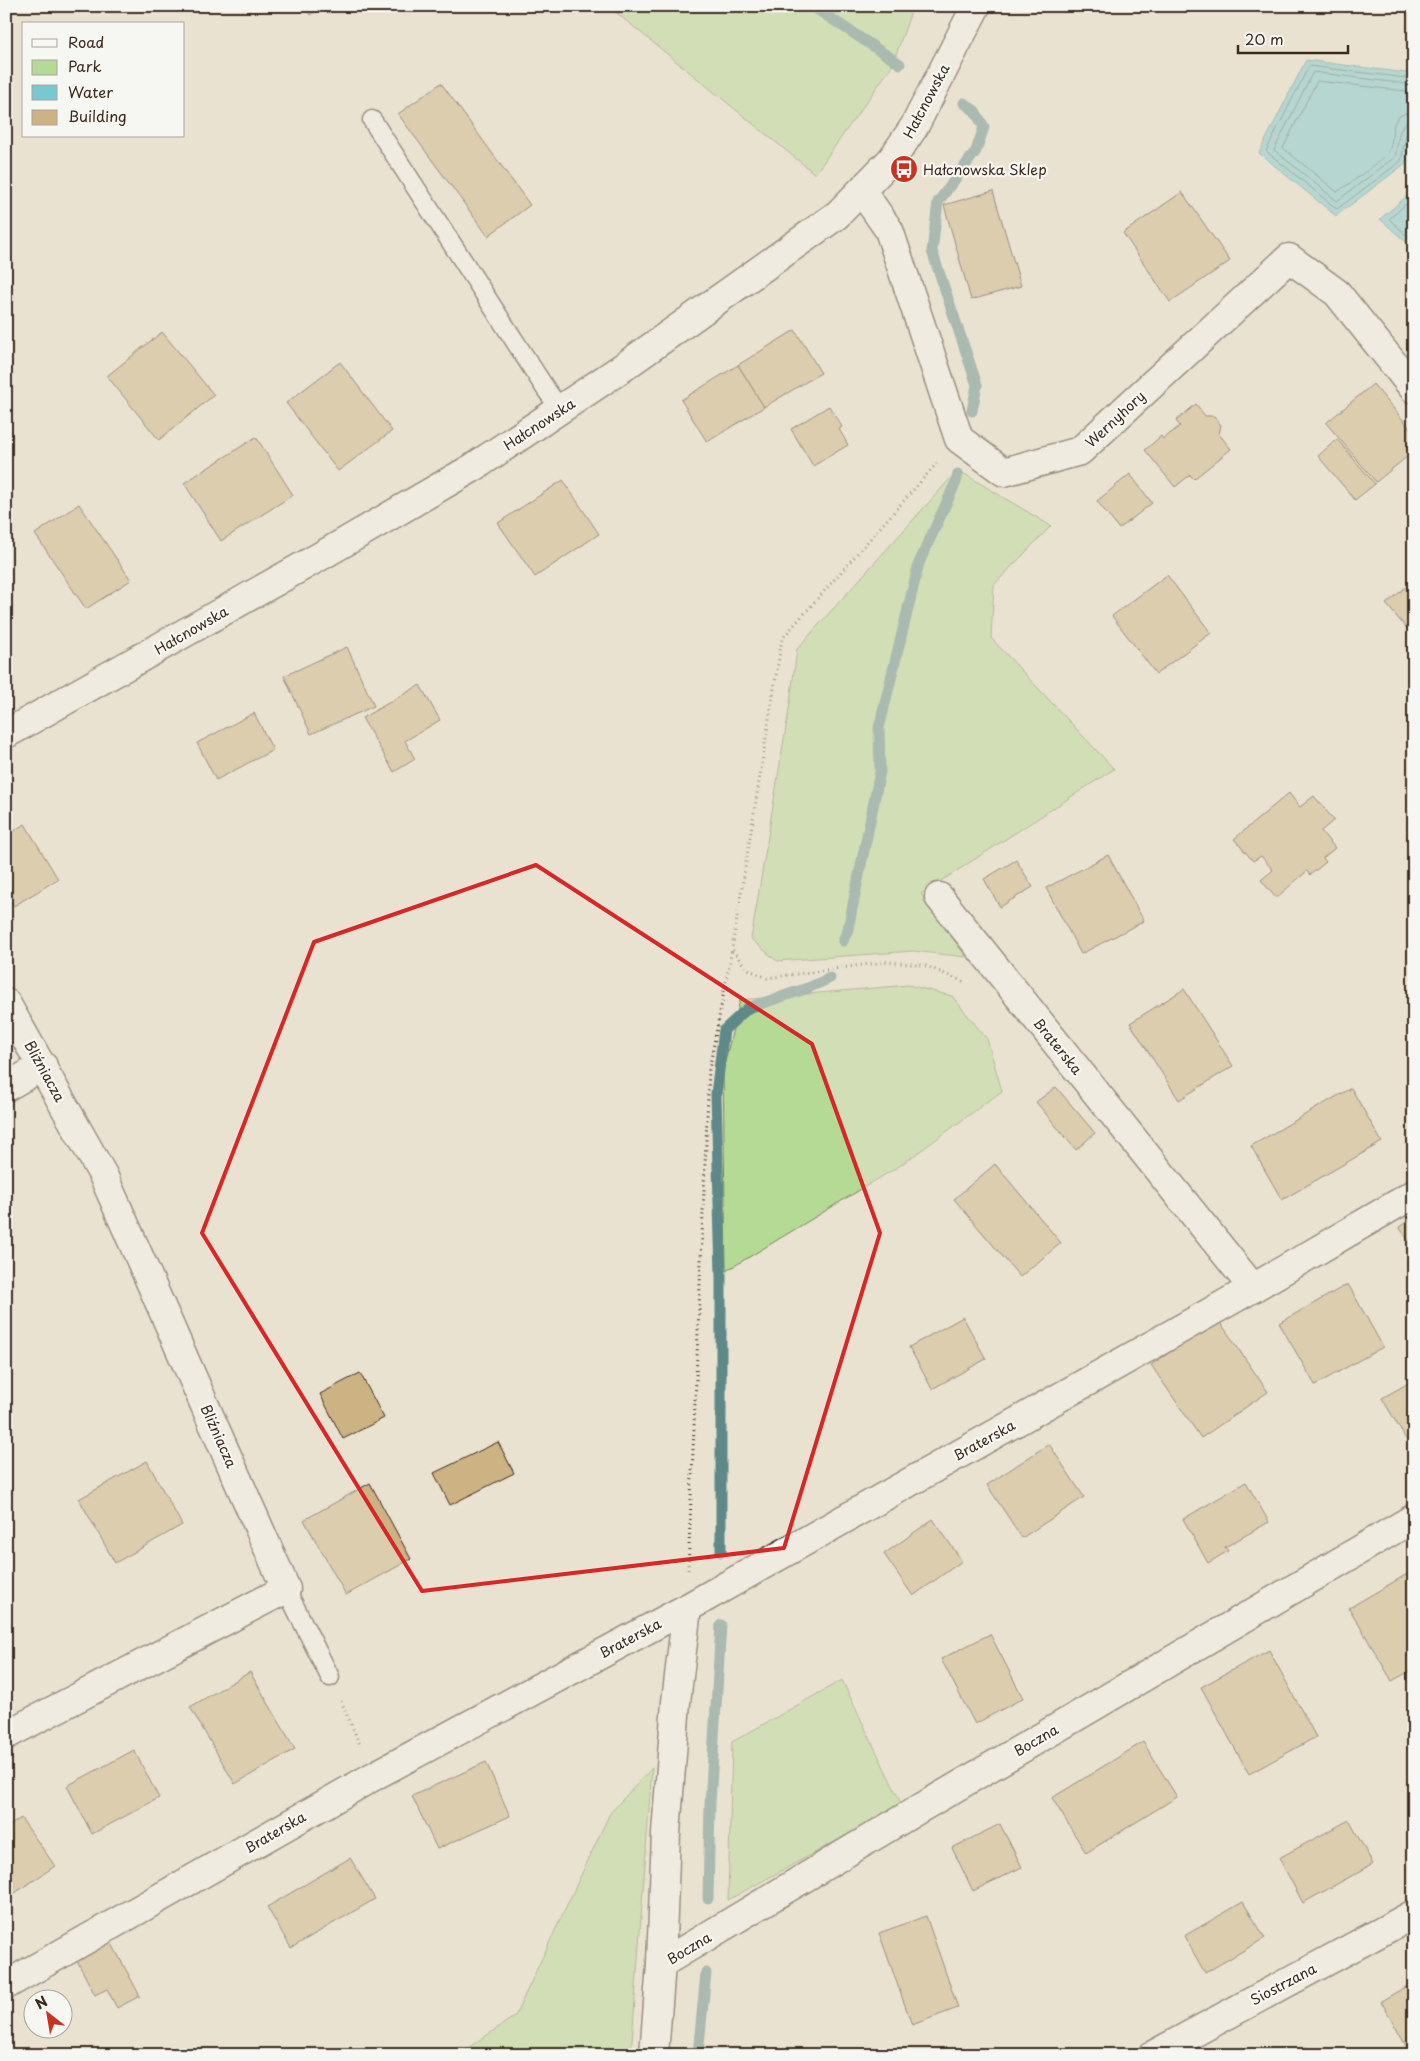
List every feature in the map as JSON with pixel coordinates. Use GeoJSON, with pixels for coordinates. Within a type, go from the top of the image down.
{"type":"FeatureCollection","features":[{"type":"Feature","properties":{"kind":"street","name":"Hałcnowska"},"geometry":{"type":"LineString","coordinates":[[6,734],[474,467],[561,410],[837,215],[892,159],[914,127],[976,6]]}},
{"type":"Feature","properties":{"kind":"street"},"geometry":{"type":"LineString","coordinates":[[862,191],[889,230],[959,439]]}},
{"type":"Feature","properties":{"kind":"street","name":"Wernyhory"},"geometry":{"type":"LineString","coordinates":[[959,439],[1004,472],[1080,451],[1289,258],[1337,293],[1414,389]]}},
{"type":"Feature","properties":{"kind":"street","name":"Braterska"},"geometry":{"type":"LineString","coordinates":[[939,896],[1253,1288]]}},
{"type":"Feature","properties":{"kind":"street","name":"Bliźniacza"},"geometry":{"type":"LineString","coordinates":[[6,1003],[103,1175],[286,1589]]}},
{"type":"Feature","properties":{"kind":"street"},"geometry":{"type":"LineString","coordinates":[[6,1087],[43,1066]]}},
{"type":"Feature","properties":{"kind":"street","name":"Braterska"},"geometry":{"type":"LineString","coordinates":[[6,1985],[374,1776],[687,1608],[1253,1288],[1414,1194]]}},
{"type":"Feature","properties":{"kind":"street","name":"Boczna"},"geometry":{"type":"LineString","coordinates":[[661,1964],[919,1808],[1414,1518]]}},
{"type":"Feature","properties":{"kind":"street"},"geometry":{"type":"LineString","coordinates":[[6,1735],[286,1589]]}},
{"type":"Feature","properties":{"kind":"street"},"geometry":{"type":"LineString","coordinates":[[654,2055],[661,1964],[666,1833],[676,1702],[687,1608]]}},
{"type":"Feature","properties":{"kind":"street","name":"Siostrzana"},"geometry":{"type":"LineString","coordinates":[[1153,2055],[1414,1914]]}},
{"type":"Feature","properties":{"kind":"lane"},"geometry":{"type":"LineString","coordinates":[[372,120],[561,410]]}},
{"type":"Feature","properties":{"kind":"lane"},"geometry":{"type":"LineString","coordinates":[[286,1589],[330,1677]]}},
{"type":"Feature","properties":{"kind":"path"},"geometry":{"type":"LineString","coordinates":[[687,1608],[709,1070],[732,948],[782,639],[959,439]]}},
{"type":"Feature","properties":{"kind":"path"},"geometry":{"type":"LineString","coordinates":[[732,948],[746,968],[767,978],[885,962],[924,965],[981,990],[1010,986]]}},
{"type":"Feature","properties":{"kind":"path"},"geometry":{"type":"LineString","coordinates":[[330,1677],[374,1776]]}},
{"type":"Feature","properties":{"kind":"highlighted area"},"geometry":{"type":"Polygon","coordinates":[[[536,865],[812,1044],[880,1233],[784,1548],[422,1591],[202,1233],[314,942],[536,865]]]}},
{"type":"Feature","properties":{"kind":"green space"},"geometry":{"type":"Polygon","coordinates":[[[608,6],[913,6],[892,66],[815,174],[608,6]]]}},
{"type":"Feature","properties":{"kind":"green space"},"geometry":{"type":"Polygon","coordinates":[[[958,470],[1051,526],[994,585],[991,638],[1114,769],[921,894],[966,957],[913,951],[777,961],[751,939],[797,649],[958,470]]]}},
{"type":"Feature","properties":{"kind":"green space"},"geometry":{"type":"Polygon","coordinates":[[[908,985],[952,996],[987,1039],[1002,1091],[901,1165],[726,1271],[723,1070],[740,1000],[908,985]]]}},
{"type":"Feature","properties":{"kind":"green space"},"geometry":{"type":"Polygon","coordinates":[[[842,1680],[902,1805],[728,1900],[732,1742],[842,1680]]]}},
{"type":"Feature","properties":{"kind":"green space"},"geometry":{"type":"Polygon","coordinates":[[[652,1768],[631,2055],[458,2055],[515,2016],[610,1813],[652,1768]]]}},
{"type":"Feature","properties":{"kind":"water"},"geometry":{"type":"Polygon","coordinates":[[[1306,60],[1414,74],[1414,118],[1406,163],[1336,216],[1259,153],[1306,60]]]}},
{"type":"Feature","properties":{"kind":"water"},"geometry":{"type":"Polygon","coordinates":[[[1414,190],[1414,249],[1380,219],[1414,190]]]}},
{"type":"Feature","properties":{"kind":"building"},"geometry":{"type":"Polygon","coordinates":[[[304,6],[323,6],[310,15],[304,6]]]}},
{"type":"Feature","properties":{"kind":"building"},"geometry":{"type":"Polygon","coordinates":[[[441,83],[530,205],[488,236],[398,114],[441,83]]]}},
{"type":"Feature","properties":{"kind":"building"},"geometry":{"type":"Polygon","coordinates":[[[993,191],[1021,286],[971,300],[944,205],[993,191]]]}},
{"type":"Feature","properties":{"kind":"building"},"geometry":{"type":"Polygon","coordinates":[[[1182,192],[1230,261],[1170,302],[1123,233],[1182,192]]]}},
{"type":"Feature","properties":{"kind":"building"},"geometry":{"type":"Polygon","coordinates":[[[795,330],[821,373],[764,407],[738,365],[795,330]]]}},
{"type":"Feature","properties":{"kind":"building"},"geometry":{"type":"Polygon","coordinates":[[[162,332],[214,395],[159,440],[107,376],[162,332]]]}},
{"type":"Feature","properties":{"kind":"building"},"geometry":{"type":"Polygon","coordinates":[[[340,362],[392,431],[338,471],[286,403],[340,362]]]}},
{"type":"Feature","properties":{"kind":"building"},"geometry":{"type":"Polygon","coordinates":[[[738,365],[764,407],[707,442],[681,400],[738,365]]]}},
{"type":"Feature","properties":{"kind":"building"},"geometry":{"type":"Polygon","coordinates":[[[1373,384],[1414,433],[1414,451],[1376,482],[1326,423],[1373,384]]]}},
{"type":"Feature","properties":{"kind":"building"},"geometry":{"type":"Polygon","coordinates":[[[1196,404],[1205,416],[1214,416],[1221,425],[1219,434],[1231,449],[1194,479],[1190,475],[1175,487],[1145,450],[1161,436],[1163,439],[1180,426],[1176,421],[1196,404]]]}},
{"type":"Feature","properties":{"kind":"building"},"geometry":{"type":"Polygon","coordinates":[[[829,406],[842,427],[839,429],[848,445],[813,466],[791,429],[829,406]]]}},
{"type":"Feature","properties":{"kind":"building"},"geometry":{"type":"Polygon","coordinates":[[[256,437],[293,495],[221,541],[184,483],[256,437]]]}},
{"type":"Feature","properties":{"kind":"building"},"geometry":{"type":"Polygon","coordinates":[[[1337,439],[1375,484],[1355,500],[1318,456],[1337,439]]]}},
{"type":"Feature","properties":{"kind":"building"},"geometry":{"type":"Polygon","coordinates":[[[1130,474],[1152,503],[1119,529],[1097,501],[1130,474]]]}},
{"type":"Feature","properties":{"kind":"building"},"geometry":{"type":"Polygon","coordinates":[[[563,480],[599,534],[535,577],[498,523],[563,480]]]}},
{"type":"Feature","properties":{"kind":"building"},"geometry":{"type":"Polygon","coordinates":[[[79,504],[131,580],[86,609],[35,534],[79,504]]]}},
{"type":"Feature","properties":{"kind":"building"},"geometry":{"type":"Polygon","coordinates":[[[1167,575],[1211,633],[1156,674],[1112,616],[1167,575]]]}},
{"type":"Feature","properties":{"kind":"building"},"geometry":{"type":"Polygon","coordinates":[[[1414,580],[1414,637],[1386,604],[1414,580]]]}},
{"type":"Feature","properties":{"kind":"building"},"geometry":{"type":"Polygon","coordinates":[[[347,647],[374,706],[311,734],[284,676],[347,647]]]}},
{"type":"Feature","properties":{"kind":"building"},"geometry":{"type":"Polygon","coordinates":[[[420,685],[440,720],[405,741],[415,759],[394,772],[362,718],[420,685]]]}},
{"type":"Feature","properties":{"kind":"building"},"geometry":{"type":"Polygon","coordinates":[[[254,713],[273,750],[216,780],[197,743],[254,713]]]}},
{"type":"Feature","properties":{"kind":"building"},"geometry":{"type":"Polygon","coordinates":[[[1289,793],[1300,807],[1314,796],[1334,820],[1321,831],[1335,848],[1323,858],[1326,862],[1310,875],[1307,871],[1276,898],[1261,880],[1273,870],[1261,856],[1253,861],[1234,839],[1289,793]]]}},
{"type":"Feature","properties":{"kind":"building"},"geometry":{"type":"Polygon","coordinates":[[[25,824],[58,879],[14,906],[6,893],[6,835],[25,824]]]}},
{"type":"Feature","properties":{"kind":"building"},"geometry":{"type":"Polygon","coordinates":[[[1108,855],[1144,921],[1081,954],[1046,888],[1108,855]]]}},
{"type":"Feature","properties":{"kind":"building"},"geometry":{"type":"Polygon","coordinates":[[[1016,860],[1033,887],[1000,907],[984,879],[1016,860]]]}},
{"type":"Feature","properties":{"kind":"building"},"geometry":{"type":"Polygon","coordinates":[[[1184,989],[1233,1066],[1179,1100],[1130,1023],[1184,989]]]}},
{"type":"Feature","properties":{"kind":"building"},"geometry":{"type":"Polygon","coordinates":[[[1056,1087],[1095,1133],[1076,1150],[1036,1102],[1056,1087]]]}},
{"type":"Feature","properties":{"kind":"building"},"geometry":{"type":"Polygon","coordinates":[[[1351,1088],[1382,1142],[1282,1200],[1251,1146],[1351,1088]]]}},
{"type":"Feature","properties":{"kind":"building"},"geometry":{"type":"Polygon","coordinates":[[[995,1164],[1061,1243],[1020,1277],[954,1199],[995,1164]]]}},
{"type":"Feature","properties":{"kind":"building"},"geometry":{"type":"Polygon","coordinates":[[[1414,1217],[1414,1248],[1399,1227],[1414,1217]]]}},
{"type":"Feature","properties":{"kind":"building"},"geometry":{"type":"Polygon","coordinates":[[[1348,1284],[1383,1347],[1315,1385],[1279,1323],[1348,1284]]]}},
{"type":"Feature","properties":{"kind":"building"},"geometry":{"type":"Polygon","coordinates":[[[963,1317],[986,1359],[932,1389],[909,1347],[963,1317]]]}},
{"type":"Feature","properties":{"kind":"building"},"geometry":{"type":"Polygon","coordinates":[[[1218,1319],[1268,1392],[1201,1438],[1151,1365],[1218,1319]]]}},
{"type":"Feature","properties":{"kind":"building"},"geometry":{"type":"Polygon","coordinates":[[[360,1373],[384,1418],[343,1439],[320,1394],[360,1373]]]}},
{"type":"Feature","properties":{"kind":"building"},"geometry":{"type":"Polygon","coordinates":[[[1414,1380],[1414,1453],[1382,1398],[1414,1380]]]}},
{"type":"Feature","properties":{"kind":"building"},"geometry":{"type":"Polygon","coordinates":[[[498,1442],[514,1473],[450,1505],[434,1473],[498,1442]]]}},
{"type":"Feature","properties":{"kind":"building"},"geometry":{"type":"Polygon","coordinates":[[[1049,1444],[1084,1497],[1022,1538],[987,1485],[1049,1444]]]}},
{"type":"Feature","properties":{"kind":"building"},"geometry":{"type":"Polygon","coordinates":[[[147,1461],[182,1525],[115,1563],[79,1499],[147,1461]]]}},
{"type":"Feature","properties":{"kind":"building"},"geometry":{"type":"Polygon","coordinates":[[[1246,1482],[1269,1522],[1225,1547],[1228,1551],[1208,1563],[1183,1519],[1246,1482]]]}},
{"type":"Feature","properties":{"kind":"building"},"geometry":{"type":"Polygon","coordinates":[[[370,1483],[411,1559],[346,1595],[304,1520],[370,1483]]]}},
{"type":"Feature","properties":{"kind":"building"},"geometry":{"type":"Polygon","coordinates":[[[933,1519],[962,1561],[913,1596],[884,1554],[933,1519]]]}},
{"type":"Feature","properties":{"kind":"building"},"geometry":{"type":"Polygon","coordinates":[[[1414,1570],[1414,1669],[1392,1681],[1349,1608],[1414,1570]]]}},
{"type":"Feature","properties":{"kind":"building"},"geometry":{"type":"Polygon","coordinates":[[[990,1634],[1023,1698],[975,1724],[941,1659],[990,1634]]]}},
{"type":"Feature","properties":{"kind":"building"},"geometry":{"type":"Polygon","coordinates":[[[1269,1650],[1316,1737],[1249,1774],[1201,1687],[1269,1650]]]}},
{"type":"Feature","properties":{"kind":"building"},"geometry":{"type":"Polygon","coordinates":[[[250,1672],[295,1749],[235,1784],[190,1707],[250,1672]]]}},
{"type":"Feature","properties":{"kind":"building"},"geometry":{"type":"Polygon","coordinates":[[[1143,1742],[1177,1797],[1086,1853],[1052,1798],[1143,1742]]]}},
{"type":"Feature","properties":{"kind":"building"},"geometry":{"type":"Polygon","coordinates":[[[134,1750],[159,1798],[92,1834],[67,1786],[134,1750]]]}},
{"type":"Feature","properties":{"kind":"building"},"geometry":{"type":"Polygon","coordinates":[[[486,1762],[510,1816],[437,1849],[412,1796],[486,1762]]]}},
{"type":"Feature","properties":{"kind":"building"},"geometry":{"type":"Polygon","coordinates":[[[21,1818],[55,1866],[6,1899],[6,1828],[21,1818]]]}},
{"type":"Feature","properties":{"kind":"building"},"geometry":{"type":"Polygon","coordinates":[[[1349,1820],[1373,1864],[1303,1903],[1279,1858],[1349,1820]]]}},
{"type":"Feature","properties":{"kind":"building"},"geometry":{"type":"Polygon","coordinates":[[[1000,1824],[1022,1867],[973,1891],[952,1848],[1000,1824]]]}},
{"type":"Feature","properties":{"kind":"building"},"geometry":{"type":"Polygon","coordinates":[[[350,1858],[375,1899],[291,1948],[267,1907],[350,1858]]]}},
{"type":"Feature","properties":{"kind":"building"},"geometry":{"type":"Polygon","coordinates":[[[1243,1902],[1265,1938],[1205,1973],[1184,1936],[1243,1902]]]}},
{"type":"Feature","properties":{"kind":"building"},"geometry":{"type":"Polygon","coordinates":[[[926,1916],[958,2008],[912,2025],[879,1933],[926,1916]]]}},
{"type":"Feature","properties":{"kind":"building"},"geometry":{"type":"Polygon","coordinates":[[[110,1940],[140,1996],[117,2008],[107,1989],[95,1995],[76,1959],[110,1940]]]}},
{"type":"Feature","properties":{"kind":"building"},"geometry":{"type":"Polygon","coordinates":[[[1414,1982],[1414,2055],[1411,2055],[1381,2001],[1414,1982]]]}},
{"type":"Feature","properties":{"kind":"building"},"geometry":{"type":"Polygon","coordinates":[[[1307,2047],[1311,2055],[1291,2055],[1307,2047]]]}},
{"type":"Feature","properties":{"kind":"waterway"},"geometry":{"type":"LineString","coordinates":[[812,6],[900,64]]}},
{"type":"Feature","properties":{"kind":"waterway"},"geometry":{"type":"LineString","coordinates":[[964,103],[975,111],[984,127],[976,151],[938,202],[932,251],[977,385],[972,411]]}},
{"type":"Feature","properties":{"kind":"waterway"},"geometry":{"type":"LineString","coordinates":[[843,941],[848,929],[880,772],[879,728],[919,563],[958,474]]}},
{"type":"Feature","properties":{"kind":"waterway"},"geometry":{"type":"LineString","coordinates":[[721,1552],[721,1276],[716,1094],[724,1030],[748,1008],[808,988],[830,978]]}},
{"type":"Feature","properties":{"kind":"waterway"},"geometry":{"type":"LineString","coordinates":[[708,1899],[710,1804],[721,1625]]}},
{"type":"Feature","properties":{"kind":"waterway"},"geometry":{"type":"LineString","coordinates":[[698,2055],[706,1973]]}},
{"type":"Feature","properties":{"kind":"place","name":"Hałcnowska Sklep"},"geometry":{"type":"Point","coordinates":[904,169]}}]}
